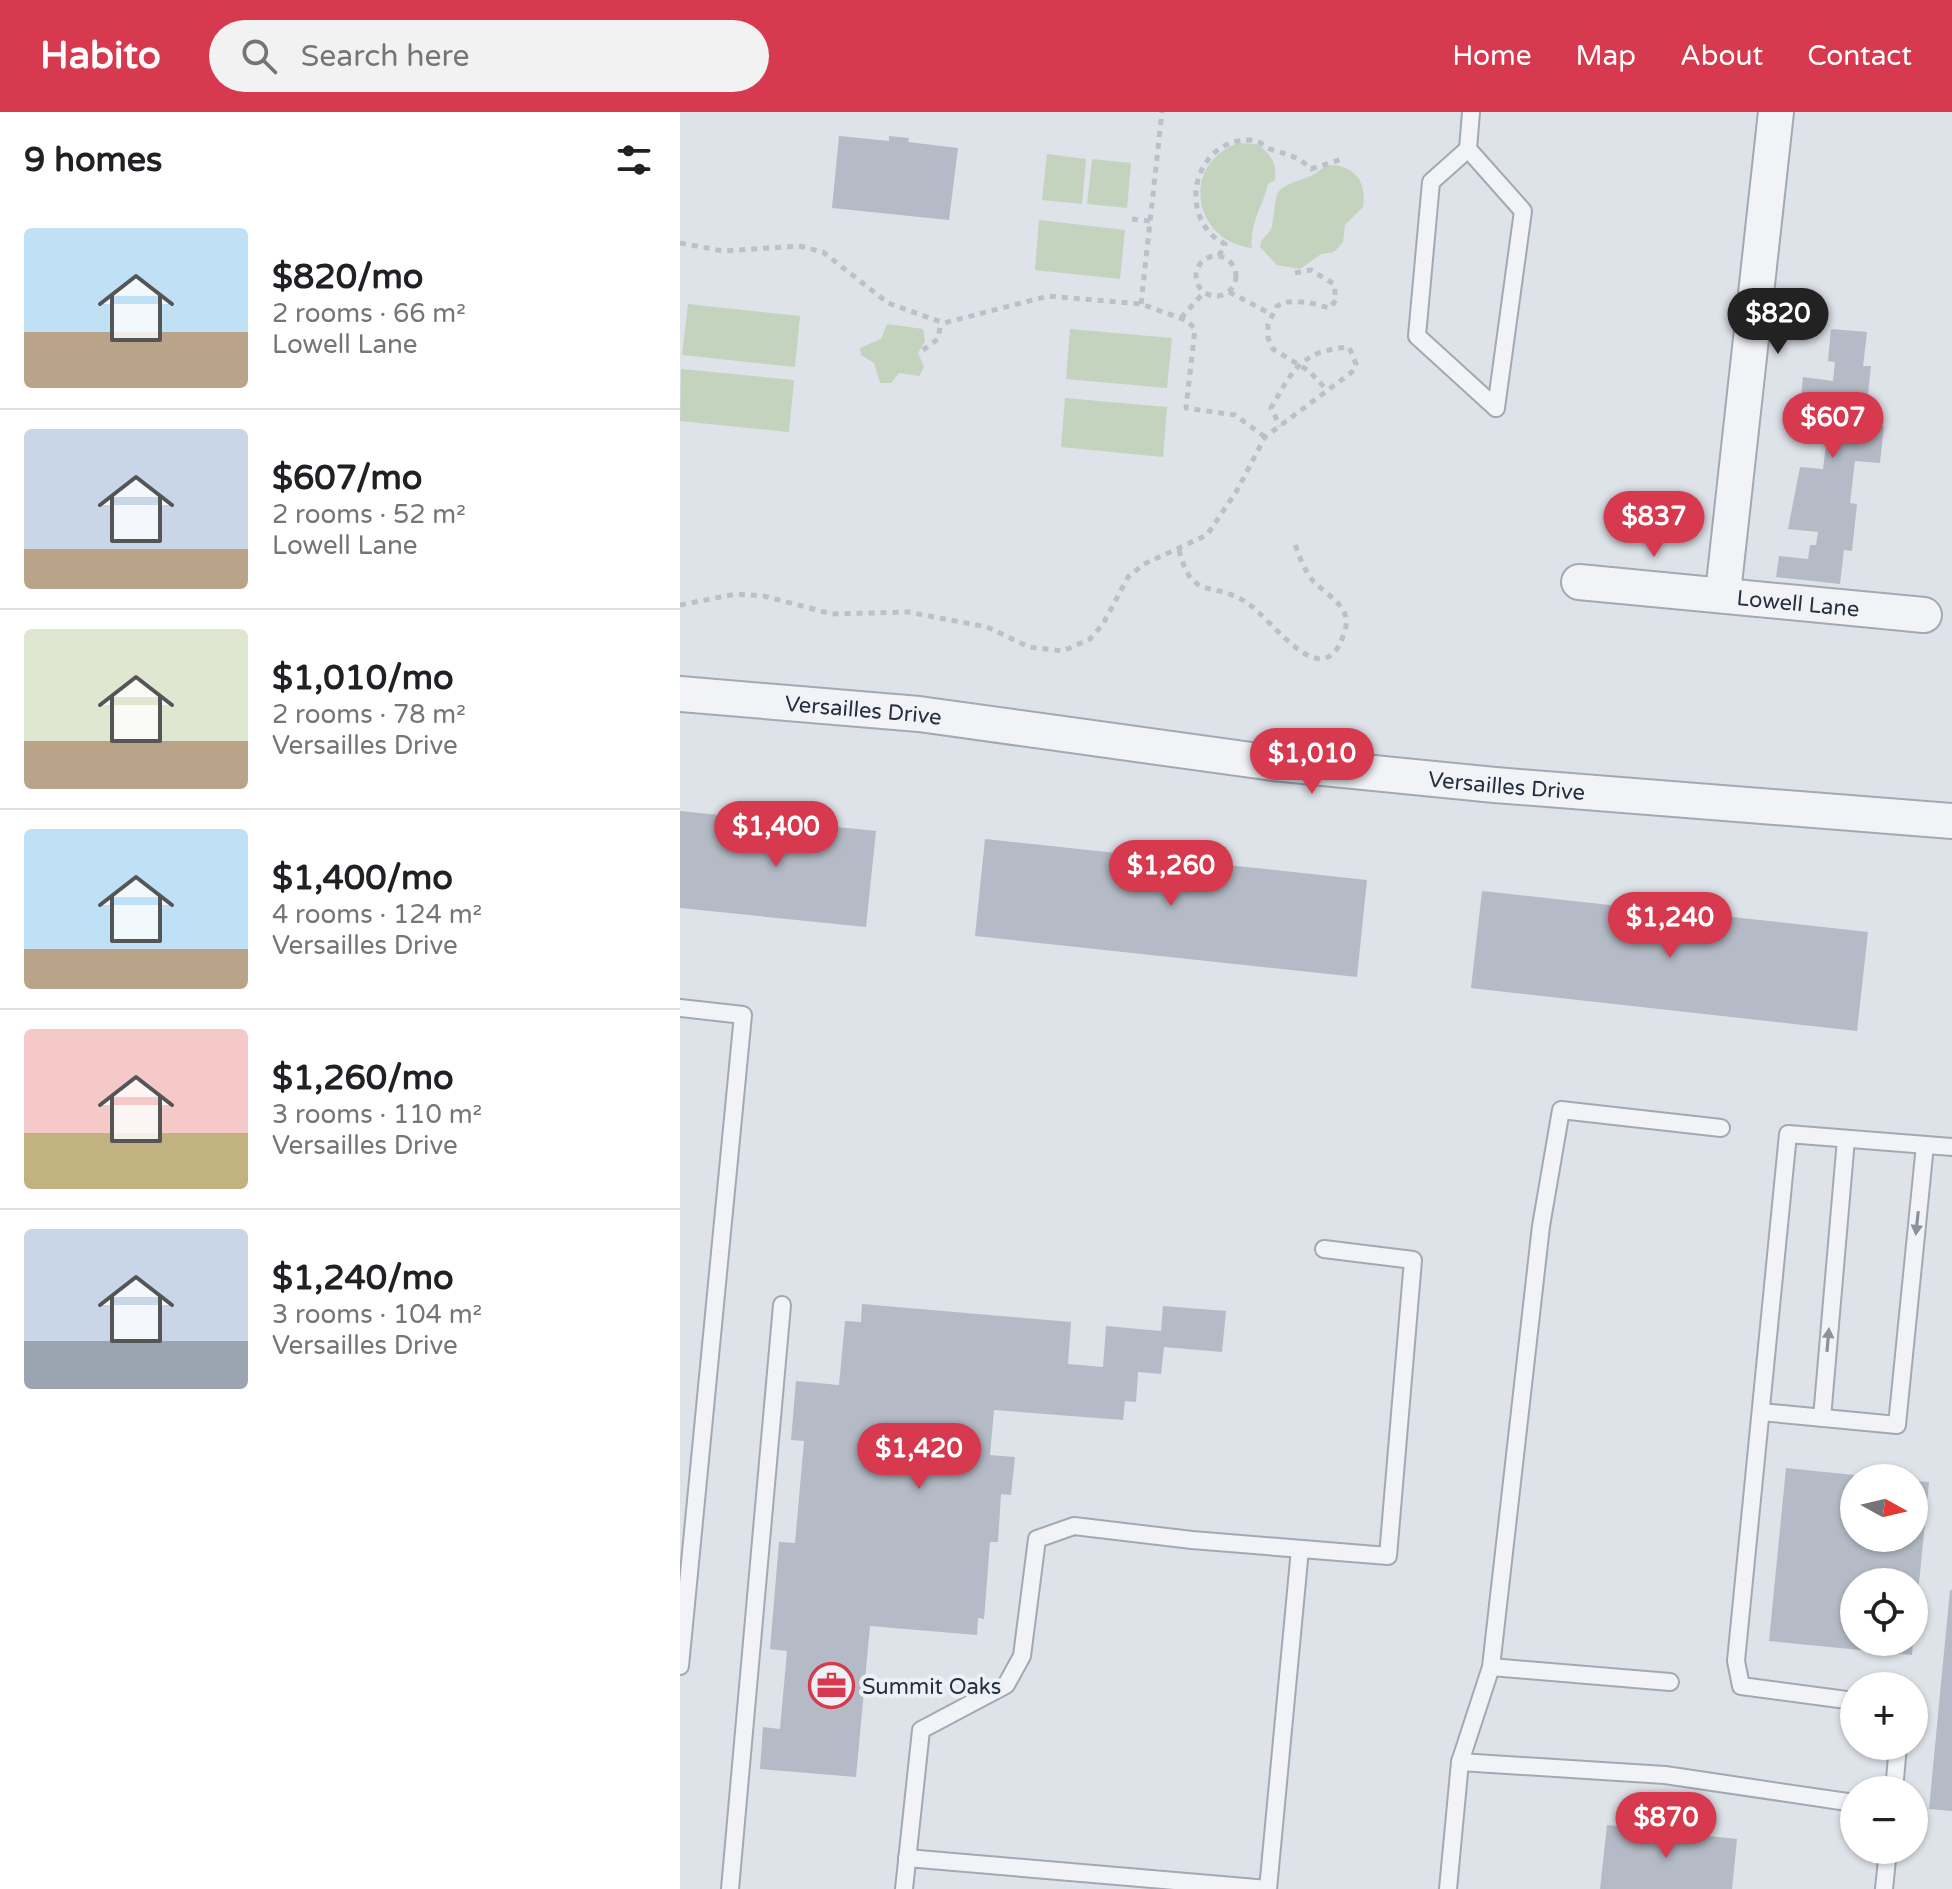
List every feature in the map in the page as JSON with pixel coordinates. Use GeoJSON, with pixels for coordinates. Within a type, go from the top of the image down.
{"type":"FeatureCollection","features":[{"type":"Feature","properties":{"kind":"street","name":"Lowell Lane"},"geometry":{"type":"LineString","coordinates":[[1776,112],[1723,593],[1924,615]]}},
{"type":"Feature","properties":{"kind":"street"},"geometry":{"type":"LineString","coordinates":[[1579,582],[1723,593]]}},
{"type":"Feature","properties":{"kind":"street","name":"Versailles Drive"},"geometry":{"type":"LineString","coordinates":[[680,694],[919,714],[1287,764],[1495,785],[1952,821]]}},
{"type":"Feature","properties":{"kind":"lane"},"geometry":{"type":"LineString","coordinates":[[1468,149],[1523,211],[1496,408],[1417,336],[1431,182],[1468,149],[1471,112]]}},
{"type":"Feature","properties":{"kind":"lane"},"geometry":{"type":"LineString","coordinates":[[680,1008],[743,1015],[680,1666]]}},
{"type":"Feature","properties":{"kind":"lane"},"geometry":{"type":"LineString","coordinates":[[1448,1889],[1460,1762],[1491,1667],[1541,1226],[1561,1110],[1721,1128]]}},
{"type":"Feature","properties":{"kind":"lane"},"geometry":{"type":"LineString","coordinates":[[1840,1699],[1741,1686],[1736,1661],[1788,1134],[1952,1147]]}},
{"type":"Feature","properties":{"kind":"lane"},"geometry":{"type":"LineString","coordinates":[[1822,1418],[1846,1139]]}},
{"type":"Feature","properties":{"kind":"lane"},"geometry":{"type":"LineString","coordinates":[[1761,1412],[1897,1425],[1925,1145]]}},
{"type":"Feature","properties":{"kind":"lane"},"geometry":{"type":"LineString","coordinates":[[904,1889],[921,1730],[1006,1685],[1022,1656],[1037,1539],[1074,1526],[1388,1556],[1413,1260],[1324,1249]]}},
{"type":"Feature","properties":{"kind":"lane"},"geometry":{"type":"LineString","coordinates":[[730,1889],[782,1305]]}},
{"type":"Feature","properties":{"kind":"lane"},"geometry":{"type":"LineString","coordinates":[[907,1858],[1268,1889],[1300,1549]]}},
{"type":"Feature","properties":{"kind":"lane"},"geometry":{"type":"LineString","coordinates":[[1491,1667],[1670,1682]]}},
{"type":"Feature","properties":{"kind":"lane"},"geometry":{"type":"LineString","coordinates":[[1460,1762],[1665,1775],[1840,1801]]}},
{"type":"Feature","properties":{"kind":"lane"},"geometry":{"type":"LineString","coordinates":[[1884,1889],[1887,1864]]}},
{"type":"Feature","properties":{"kind":"path"},"geometry":{"type":"LineString","coordinates":[[1141,304],[1162,112]]}},
{"type":"Feature","properties":{"kind":"path"},"geometry":{"type":"LineString","coordinates":[[1219,256],[1225,244],[1211,233],[1197,206],[1196,186],[1212,152],[1224,144],[1251,140],[1301,158],[1311,169],[1342,159]]}},
{"type":"Feature","properties":{"kind":"path"},"geometry":{"type":"LineString","coordinates":[[1132,219],[1150,221]]}},
{"type":"Feature","properties":{"kind":"path"},"geometry":{"type":"LineString","coordinates":[[680,243],[723,251],[799,246],[823,252],[888,303],[941,322],[970,318],[1027,299],[1048,296],[1141,304],[1180,319],[1195,329],[1186,408],[1235,415],[1265,437]]}},
{"type":"Feature","properties":{"kind":"path"},"geometry":{"type":"LineString","coordinates":[[1229,292],[1236,274],[1233,265],[1219,256],[1206,258],[1199,265],[1197,284],[1204,292],[1212,296],[1229,292],[1271,314]]}},
{"type":"Feature","properties":{"kind":"path"},"geometry":{"type":"LineString","coordinates":[[1295,273],[1311,270],[1334,284],[1336,300],[1330,308],[1307,302],[1285,302],[1271,314],[1268,338],[1273,349],[1309,371],[1328,391]]}},
{"type":"Feature","properties":{"kind":"path"},"geometry":{"type":"LineString","coordinates":[[1180,319],[1204,292]]}},
{"type":"Feature","properties":{"kind":"path"},"geometry":{"type":"LineString","coordinates":[[923,350],[938,339],[941,322]]}},
{"type":"Feature","properties":{"kind":"path"},"geometry":{"type":"LineString","coordinates":[[680,605],[736,594],[764,596],[832,614],[908,612],[987,627],[1029,647],[1063,651],[1090,639],[1103,624],[1128,577],[1144,564],[1207,535],[1236,492],[1265,437],[1328,391],[1352,372],[1356,364],[1349,347],[1323,351],[1296,365],[1271,408],[1280,426]]}},
{"type":"Feature","properties":{"kind":"path"},"geometry":{"type":"LineString","coordinates":[[1179,550],[1185,573],[1198,585],[1246,602],[1273,624],[1289,645],[1303,655],[1318,658],[1339,647],[1347,622],[1342,606],[1313,581],[1295,544]]}},
{"type":"Feature","properties":{"kind":"green space"},"geometry":{"type":"Polygon","coordinates":[[[1239,143],[1257,144],[1269,155],[1275,169],[1275,180],[1268,184],[1254,223],[1252,248],[1232,242],[1216,231],[1206,217],[1201,200],[1201,183],[1208,167],[1220,153],[1239,143]]]}},
{"type":"Feature","properties":{"kind":"green space"},"geometry":{"type":"Polygon","coordinates":[[[1047,154],[1086,159],[1082,204],[1042,200],[1047,154]]]}},
{"type":"Feature","properties":{"kind":"green space"},"geometry":{"type":"Polygon","coordinates":[[[1092,159],[1131,163],[1127,208],[1087,204],[1092,159]]]}},
{"type":"Feature","properties":{"kind":"green space"},"geometry":{"type":"Polygon","coordinates":[[[1330,165],[1346,168],[1357,177],[1363,190],[1363,207],[1345,225],[1343,242],[1334,252],[1321,254],[1300,269],[1277,265],[1260,247],[1272,226],[1278,192],[1330,165]]]}},
{"type":"Feature","properties":{"kind":"green space"},"geometry":{"type":"Polygon","coordinates":[[[1039,220],[1125,230],[1120,279],[1035,270],[1039,220]]]}},
{"type":"Feature","properties":{"kind":"green space"},"geometry":{"type":"Polygon","coordinates":[[[688,304],[800,316],[795,367],[682,355],[688,304]]]}},
{"type":"Feature","properties":{"kind":"green space"},"geometry":{"type":"Polygon","coordinates":[[[887,324],[923,329],[925,341],[918,353],[924,367],[919,376],[899,373],[891,383],[880,383],[874,363],[861,355],[860,348],[881,339],[887,324]]]}},
{"type":"Feature","properties":{"kind":"green space"},"geometry":{"type":"Polygon","coordinates":[[[1070,329],[1172,338],[1167,388],[1066,379],[1070,329]]]}},
{"type":"Feature","properties":{"kind":"green space"},"geometry":{"type":"Polygon","coordinates":[[[681,369],[794,380],[789,432],[680,421],[681,369]]]}},
{"type":"Feature","properties":{"kind":"green space"},"geometry":{"type":"Polygon","coordinates":[[[1065,398],[1167,407],[1163,457],[1061,447],[1065,398]]]}},
{"type":"Feature","properties":{"kind":"building"},"geometry":{"type":"Polygon","coordinates":[[[839,136],[889,141],[889,136],[909,138],[908,142],[958,148],[949,220],[832,208],[839,136]]]}},
{"type":"Feature","properties":{"kind":"building"},"geometry":{"type":"Polygon","coordinates":[[[1831,329],[1867,332],[1863,366],[1871,366],[1866,413],[1852,412],[1850,422],[1884,426],[1880,463],[1855,461],[1850,503],[1857,504],[1852,551],[1844,550],[1840,584],[1776,577],[1779,556],[1808,559],[1810,545],[1816,545],[1818,532],[1788,529],[1800,467],[1823,469],[1827,437],[1797,434],[1803,377],[1833,381],[1835,362],[1828,361],[1831,329]]]}},
{"type":"Feature","properties":{"kind":"building"},"geometry":{"type":"Polygon","coordinates":[[[680,811],[876,831],[866,927],[680,908],[680,811]]]}},
{"type":"Feature","properties":{"kind":"building"},"geometry":{"type":"Polygon","coordinates":[[[985,839],[1367,880],[1357,977],[975,936],[985,839]]]}},
{"type":"Feature","properties":{"kind":"building"},"geometry":{"type":"Polygon","coordinates":[[[1482,891],[1646,909],[1647,898],[1706,905],[1705,914],[1868,932],[1857,1031],[1471,988],[1482,891]]]}},
{"type":"Feature","properties":{"kind":"building"},"geometry":{"type":"Polygon","coordinates":[[[862,1304],[1071,1322],[1068,1364],[1103,1367],[1106,1326],[1161,1331],[1163,1306],[1226,1311],[1222,1352],[1164,1347],[1161,1374],[1138,1372],[1136,1402],[1125,1401],[1123,1420],[994,1410],[990,1455],[1015,1457],[1011,1495],[1001,1494],[998,1542],[990,1542],[984,1619],[978,1618],[977,1635],[870,1626],[856,1777],[760,1769],[763,1727],[780,1729],[787,1651],[770,1649],[779,1542],[795,1543],[804,1441],[791,1440],[796,1381],[839,1385],[845,1321],[861,1322],[862,1304]]]}},
{"type":"Feature","properties":{"kind":"building"},"geometry":{"type":"Polygon","coordinates":[[[1786,1468],[1840,1474],[1840,1552],[1922,1552],[1921,1568],[1840,1568],[1840,1648],[1769,1641],[1786,1468]]]}},
{"type":"Feature","properties":{"kind":"building"},"geometry":{"type":"Polygon","coordinates":[[[1952,1590],[1952,1811],[1929,1809],[1952,1590]]]}},
{"type":"Feature","properties":{"kind":"building"},"geometry":{"type":"Polygon","coordinates":[[[1607,1825],[1737,1839],[1732,1889],[1600,1889],[1607,1825]]]}},
{"type":"Feature","properties":{"kind":"place","name":"Summit Oaks"},"geometry":{"type":"Point","coordinates":[831,1686]}}]}
